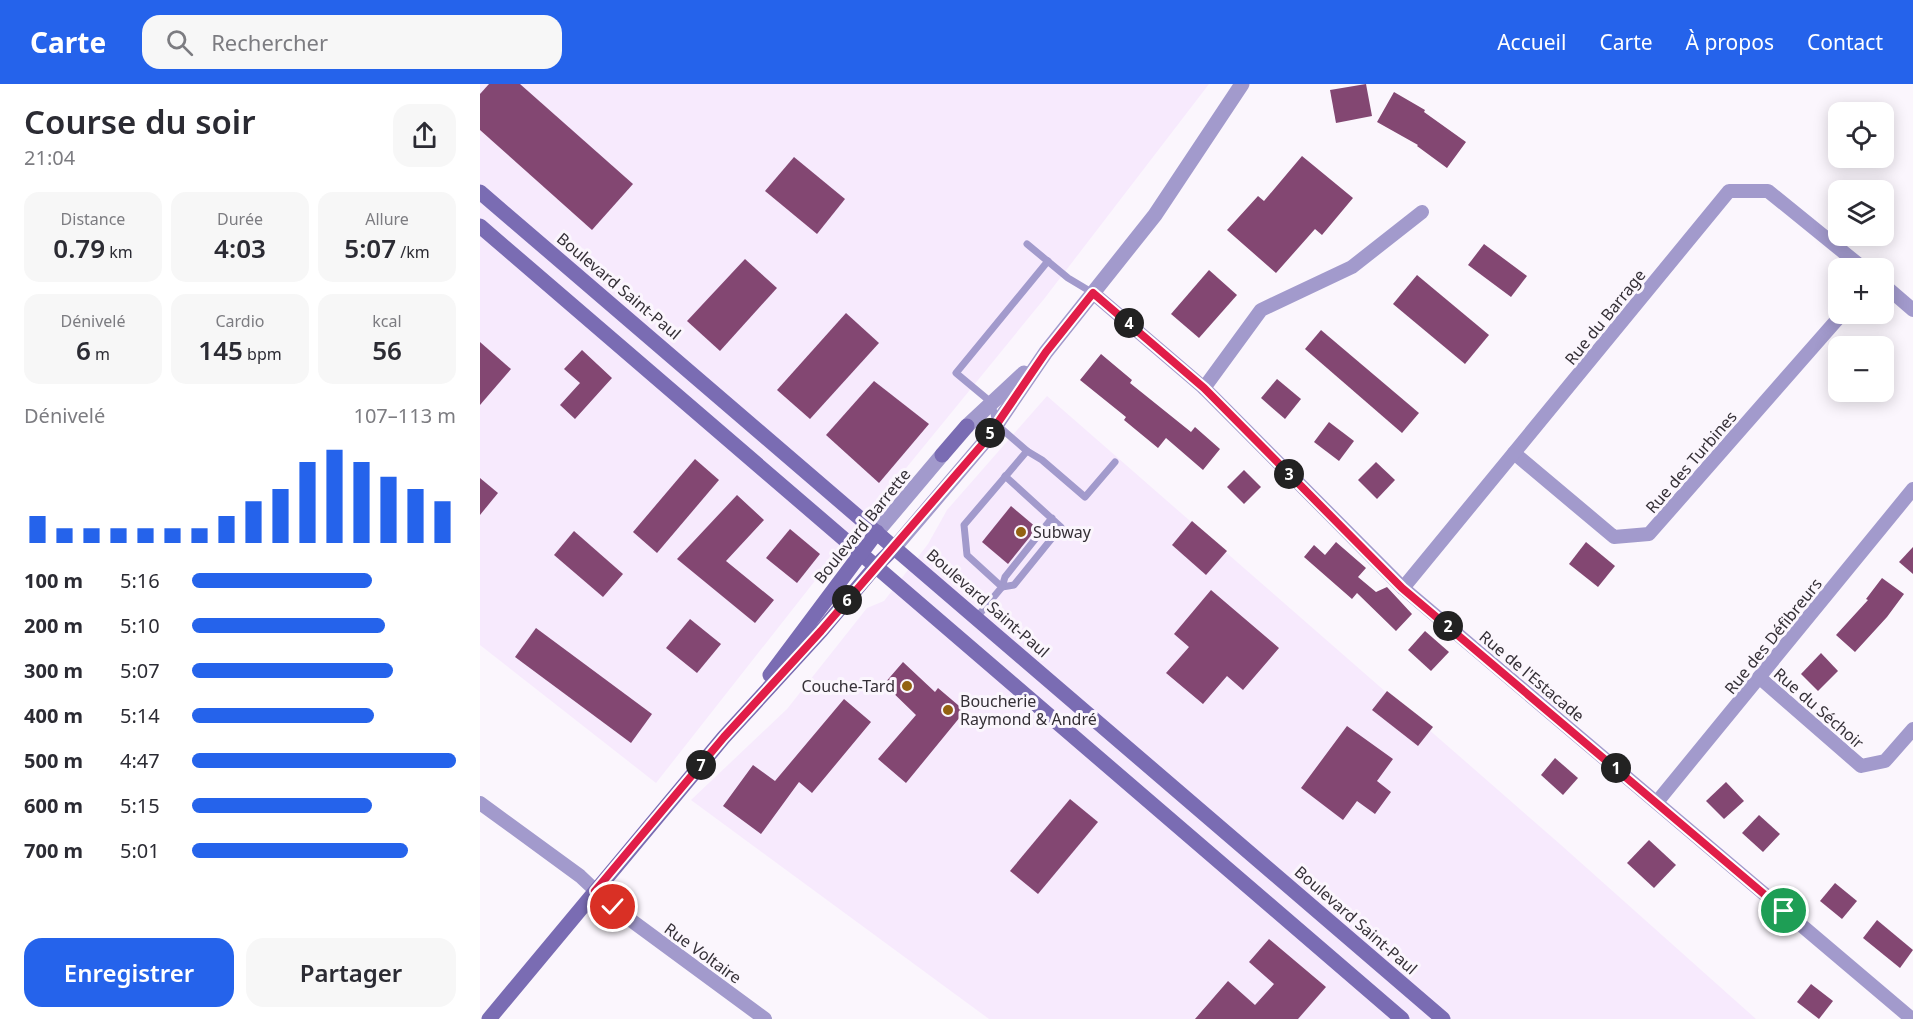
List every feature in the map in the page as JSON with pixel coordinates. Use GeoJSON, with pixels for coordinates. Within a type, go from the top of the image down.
{"type":"FeatureCollection","features":[{"type":"Feature","properties":{"kind":"main road","name":"Boulevard Saint-Paul"},"geometry":{"type":"LineString","coordinates":[[480,192],[1443,1019]]}},
{"type":"Feature","properties":{"kind":"main road"},"geometry":{"type":"LineString","coordinates":[[480,226],[1402,1019]]}},
{"type":"Feature","properties":{"kind":"main road","name":"Boulevard Barrette"},"geometry":{"type":"LineString","coordinates":[[942,455],[967,426]]}},
{"type":"Feature","properties":{"kind":"main road","name":"Boulevard Barrette"},"geometry":{"type":"LineString","coordinates":[[724,737],[877,532]]}},
{"type":"Feature","properties":{"kind":"main road","name":"Boulevard Barrette"},"geometry":{"type":"LineString","coordinates":[[489,1019],[724,737],[895,547]]}},
{"type":"Feature","properties":{"kind":"street","name":"Boulevard Barrette"},"geometry":{"type":"LineString","coordinates":[[895,547],[986,440],[1046,352],[1155,215],[1242,84]]}},
{"type":"Feature","properties":{"kind":"street","name":"Rue du Barrage"},"geometry":{"type":"LineString","coordinates":[[1402,588],[1729,191],[1768,191],[1851,258]]}},
{"type":"Feature","properties":{"kind":"street"},"geometry":{"type":"LineString","coordinates":[[1204,388],[1261,310],[1352,267],[1422,212]]}},
{"type":"Feature","properties":{"kind":"street","name":"Rue de l'Estacade"},"geometry":{"type":"LineString","coordinates":[[1093,293],[1204,388],[1402,588],[1912,1019]]}},
{"type":"Feature","properties":{"kind":"street"},"geometry":{"type":"LineString","coordinates":[[1894,294],[1913,310]]}},
{"type":"Feature","properties":{"kind":"street","name":"Rue des Turbines"},"geometry":{"type":"LineString","coordinates":[[1514,453],[1614,537],[1649,534],[1833,324]]}},
{"type":"Feature","properties":{"kind":"street","name":"Boulevard Barrette"},"geometry":{"type":"LineString","coordinates":[[967,426],[1046,352]]}},
{"type":"Feature","properties":{"kind":"street","name":"Boulevard Barrette"},"geometry":{"type":"LineString","coordinates":[[877,532],[942,455]]}},
{"type":"Feature","properties":{"kind":"street","name":"Rue des Défibreurs"},"geometry":{"type":"LineString","coordinates":[[1657,802],[1913,489]]}},
{"type":"Feature","properties":{"kind":"street","name":"Rue du Séchoir"},"geometry":{"type":"LineString","coordinates":[[1760,678],[1861,766],[1885,761],[1913,729]]}},
{"type":"Feature","properties":{"kind":"street","name":"Rue Voltaire"},"geometry":{"type":"LineString","coordinates":[[480,803],[580,876],[613,907],[765,1019]]}},
{"type":"Feature","properties":{"kind":"lane"},"geometry":{"type":"LineString","coordinates":[[1027,244],[1068,278],[1093,293]]}},
{"type":"Feature","properties":{"kind":"lane"},"geometry":{"type":"LineString","coordinates":[[1048,261],[956,373],[992,403],[996,424],[1085,497],[1115,462]]}},
{"type":"Feature","properties":{"kind":"lane"},"geometry":{"type":"LineString","coordinates":[[1002,587],[967,555],[964,525],[1027,451]]}},
{"type":"Feature","properties":{"kind":"lane"},"geometry":{"type":"LineString","coordinates":[[1002,587],[1014,585],[1061,527],[1005,476]]}},
{"type":"Feature","properties":{"kind":"lane"},"geometry":{"type":"LineString","coordinates":[[977,617],[1002,587],[1005,577],[1052,518]]}},
{"type":"Feature","properties":{"kind":"shaded area"},"geometry":{"type":"Polygon","coordinates":[[[480,84],[1209,84],[1044,299],[836,554],[656,783],[480,645],[480,84]]]}},
{"type":"Feature","properties":{"kind":"shaded area"},"geometry":{"type":"Polygon","coordinates":[[[1047,396],[1561,845],[1756,1019],[989,1019],[691,800],[787,709],[867,608],[884,601],[928,544],[947,510],[1047,396]]]}},
{"type":"Feature","properties":{"kind":"building"},"geometry":{"type":"Polygon","coordinates":[[[489,84],[520,84],[633,184],[592,230],[480,130],[480,94],[489,84]]]}},
{"type":"Feature","properties":{"kind":"building"},"geometry":{"type":"Polygon","coordinates":[[[1366,84],[1372,116],[1336,123],[1330,90],[1366,84]]]}},
{"type":"Feature","properties":{"kind":"building"},"geometry":{"type":"Polygon","coordinates":[[[1394,92],[1425,110],[1424,112],[1466,142],[1447,168],[1418,145],[1377,122],[1394,92]]]}},
{"type":"Feature","properties":{"kind":"building"},"geometry":{"type":"Polygon","coordinates":[[[1302,156],[1353,198],[1322,235],[1315,229],[1276,273],[1227,230],[1258,196],[1264,201],[1302,156]]]}},
{"type":"Feature","properties":{"kind":"building"},"geometry":{"type":"Polygon","coordinates":[[[794,157],[845,199],[817,234],[765,191],[794,157]]]}},
{"type":"Feature","properties":{"kind":"building"},"geometry":{"type":"Polygon","coordinates":[[[1484,244],[1527,276],[1511,297],[1468,265],[1484,244]]]}},
{"type":"Feature","properties":{"kind":"building"},"geometry":{"type":"Polygon","coordinates":[[[745,259],[777,288],[720,351],[687,321],[745,259]]]}},
{"type":"Feature","properties":{"kind":"building"},"geometry":{"type":"Polygon","coordinates":[[[1209,270],[1237,295],[1199,338],[1171,314],[1209,270]]]}},
{"type":"Feature","properties":{"kind":"building"},"geometry":{"type":"Polygon","coordinates":[[[1417,275],[1489,335],[1465,364],[1393,304],[1417,275]]]}},
{"type":"Feature","properties":{"kind":"building"},"geometry":{"type":"Polygon","coordinates":[[[846,313],[879,343],[810,419],[777,390],[846,313]]]}},
{"type":"Feature","properties":{"kind":"building"},"geometry":{"type":"Polygon","coordinates":[[[1321,330],[1419,413],[1402,433],[1305,349],[1321,330]]]}},
{"type":"Feature","properties":{"kind":"building"},"geometry":{"type":"Polygon","coordinates":[[[480,342],[511,369],[480,405],[480,342]]]}},
{"type":"Feature","properties":{"kind":"building"},"geometry":{"type":"Polygon","coordinates":[[[582,350],[612,378],[575,419],[560,405],[580,383],[564,369],[582,350]]]}},
{"type":"Feature","properties":{"kind":"building"},"geometry":{"type":"Polygon","coordinates":[[[1101,354],[1132,380],[1130,383],[1191,432],[1195,427],[1220,449],[1203,470],[1166,438],[1158,448],[1124,420],[1126,417],[1080,380],[1101,354]]]}},
{"type":"Feature","properties":{"kind":"building"},"geometry":{"type":"Polygon","coordinates":[[[1277,379],[1301,399],[1285,419],[1261,398],[1277,379]]]}},
{"type":"Feature","properties":{"kind":"building"},"geometry":{"type":"Polygon","coordinates":[[[874,381],[929,424],[879,483],[826,435],[874,381]]]}},
{"type":"Feature","properties":{"kind":"building"},"geometry":{"type":"Polygon","coordinates":[[[1329,422],[1354,441],[1339,461],[1314,442],[1329,422]]]}},
{"type":"Feature","properties":{"kind":"building"},"geometry":{"type":"Polygon","coordinates":[[[695,459],[719,480],[657,553],[633,532],[695,459]]]}},
{"type":"Feature","properties":{"kind":"building"},"geometry":{"type":"Polygon","coordinates":[[[1376,462],[1395,480],[1377,499],[1358,480],[1376,462]]]}},
{"type":"Feature","properties":{"kind":"building"},"geometry":{"type":"Polygon","coordinates":[[[1244,470],[1261,487],[1244,504],[1227,487],[1244,470]]]}},
{"type":"Feature","properties":{"kind":"building"},"geometry":{"type":"Polygon","coordinates":[[[480,478],[498,493],[480,515],[480,478]]]}},
{"type":"Feature","properties":{"kind":"building"},"geometry":{"type":"Polygon","coordinates":[[[737,495],[764,520],[726,561],[774,600],[755,623],[677,559],[737,495]]]}},
{"type":"Feature","properties":{"kind":"building"},"geometry":{"type":"Polygon","coordinates":[[[1011,506],[1037,528],[1008,564],[982,542],[1011,506]]]}},
{"type":"Feature","properties":{"kind":"building"},"geometry":{"type":"Polygon","coordinates":[[[1192,521],[1227,551],[1206,575],[1172,545],[1192,521]]]}},
{"type":"Feature","properties":{"kind":"building"},"geometry":{"type":"Polygon","coordinates":[[[790,529],[820,554],[797,583],[766,558],[790,529]]]}},
{"type":"Feature","properties":{"kind":"building"},"geometry":{"type":"Polygon","coordinates":[[[574,531],[623,574],[603,597],[554,555],[574,531]]]}},
{"type":"Feature","properties":{"kind":"building"},"geometry":{"type":"Polygon","coordinates":[[[1336,542],[1366,568],[1358,577],[1376,592],[1387,587],[1412,614],[1396,631],[1357,593],[1352,599],[1304,557],[1314,545],[1325,555],[1336,542]]]}},
{"type":"Feature","properties":{"kind":"building"},"geometry":{"type":"Polygon","coordinates":[[[1586,542],[1615,566],[1598,587],[1569,564],[1586,542]]]}},
{"type":"Feature","properties":{"kind":"building"},"geometry":{"type":"Polygon","coordinates":[[[1913,547],[1913,574],[1899,562],[1913,547]]]}},
{"type":"Feature","properties":{"kind":"building"},"geometry":{"type":"Polygon","coordinates":[[[1882,578],[1904,594],[1887,617],[1855,652],[1836,635],[1868,600],[1866,599],[1882,578]]]}},
{"type":"Feature","properties":{"kind":"building"},"geometry":{"type":"Polygon","coordinates":[[[1211,590],[1279,648],[1243,690],[1227,676],[1203,704],[1166,673],[1189,647],[1174,634],[1211,590]]]}},
{"type":"Feature","properties":{"kind":"building"},"geometry":{"type":"Polygon","coordinates":[[[690,619],[721,644],[697,673],[666,648],[690,619]]]}},
{"type":"Feature","properties":{"kind":"building"},"geometry":{"type":"Polygon","coordinates":[[[536,628],[652,714],[631,743],[515,657],[536,628]]]}},
{"type":"Feature","properties":{"kind":"building"},"geometry":{"type":"Polygon","coordinates":[[[1425,631],[1449,652],[1431,671],[1408,650],[1425,631]]]}},
{"type":"Feature","properties":{"kind":"building"},"geometry":{"type":"Polygon","coordinates":[[[1821,653],[1838,671],[1818,691],[1801,674],[1821,653]]]}},
{"type":"Feature","properties":{"kind":"building"},"geometry":{"type":"Polygon","coordinates":[[[903,662],[935,692],[938,688],[965,711],[906,783],[878,759],[916,715],[884,684],[903,662]]]}},
{"type":"Feature","properties":{"kind":"building"},"geometry":{"type":"Polygon","coordinates":[[[1387,691],[1433,727],[1418,746],[1372,710],[1387,691]]]}},
{"type":"Feature","properties":{"kind":"building"},"geometry":{"type":"Polygon","coordinates":[[[844,699],[871,722],[812,793],[799,782],[761,834],[723,806],[753,765],[775,781],[844,699]]]}},
{"type":"Feature","properties":{"kind":"building"},"geometry":{"type":"Polygon","coordinates":[[[1347,726],[1393,759],[1377,781],[1391,792],[1375,814],[1357,801],[1343,820],[1301,788],[1347,726]]]}},
{"type":"Feature","properties":{"kind":"building"},"geometry":{"type":"Polygon","coordinates":[[[1555,758],[1578,778],[1563,795],[1541,775],[1555,758]]]}},
{"type":"Feature","properties":{"kind":"building"},"geometry":{"type":"Polygon","coordinates":[[[1726,782],[1744,801],[1724,819],[1706,801],[1726,782]]]}},
{"type":"Feature","properties":{"kind":"building"},"geometry":{"type":"Polygon","coordinates":[[[1070,799],[1098,822],[1038,894],[1010,871],[1070,799]]]}},
{"type":"Feature","properties":{"kind":"building"},"geometry":{"type":"Polygon","coordinates":[[[1759,815],[1780,834],[1763,852],[1742,833],[1759,815]]]}},
{"type":"Feature","properties":{"kind":"building"},"geometry":{"type":"Polygon","coordinates":[[[1649,840],[1676,865],[1654,888],[1627,863],[1649,840]]]}},
{"type":"Feature","properties":{"kind":"building"},"geometry":{"type":"Polygon","coordinates":[[[1835,883],[1857,901],[1842,919],[1820,901],[1835,883]]]}},
{"type":"Feature","properties":{"kind":"building"},"geometry":{"type":"Polygon","coordinates":[[[1877,920],[1913,950],[1900,968],[1863,938],[1877,920]]]}},
{"type":"Feature","properties":{"kind":"building"},"geometry":{"type":"Polygon","coordinates":[[[1269,939],[1326,987],[1298,1019],[1195,1019],[1228,981],[1255,1005],[1274,984],[1249,962],[1269,939]]]}},
{"type":"Feature","properties":{"kind":"building"},"geometry":{"type":"Polygon","coordinates":[[[1811,984],[1833,1001],[1819,1019],[1797,1002],[1811,984]]]}},
{"type":"Feature","properties":{"kind":"place","name":"Subway"},"geometry":{"type":"Point","coordinates":[1021,532]}},
{"type":"Feature","properties":{"kind":"place","name":"Couche-Tard"},"geometry":{"type":"Point","coordinates":[907,686]}},
{"type":"Feature","properties":{"kind":"place","name":"Boucherie Raymond & André"},"geometry":{"type":"Point","coordinates":[948,710]}},
{"type":"Feature","properties":{"kind":"route"},"geometry":{"type":"LineString","coordinates":[[613,907],[595,891],[724,737],[821,631],[986,440],[1046,352],[1093,293],[1204,388],[1402,588],[1784,911]]}}]}
